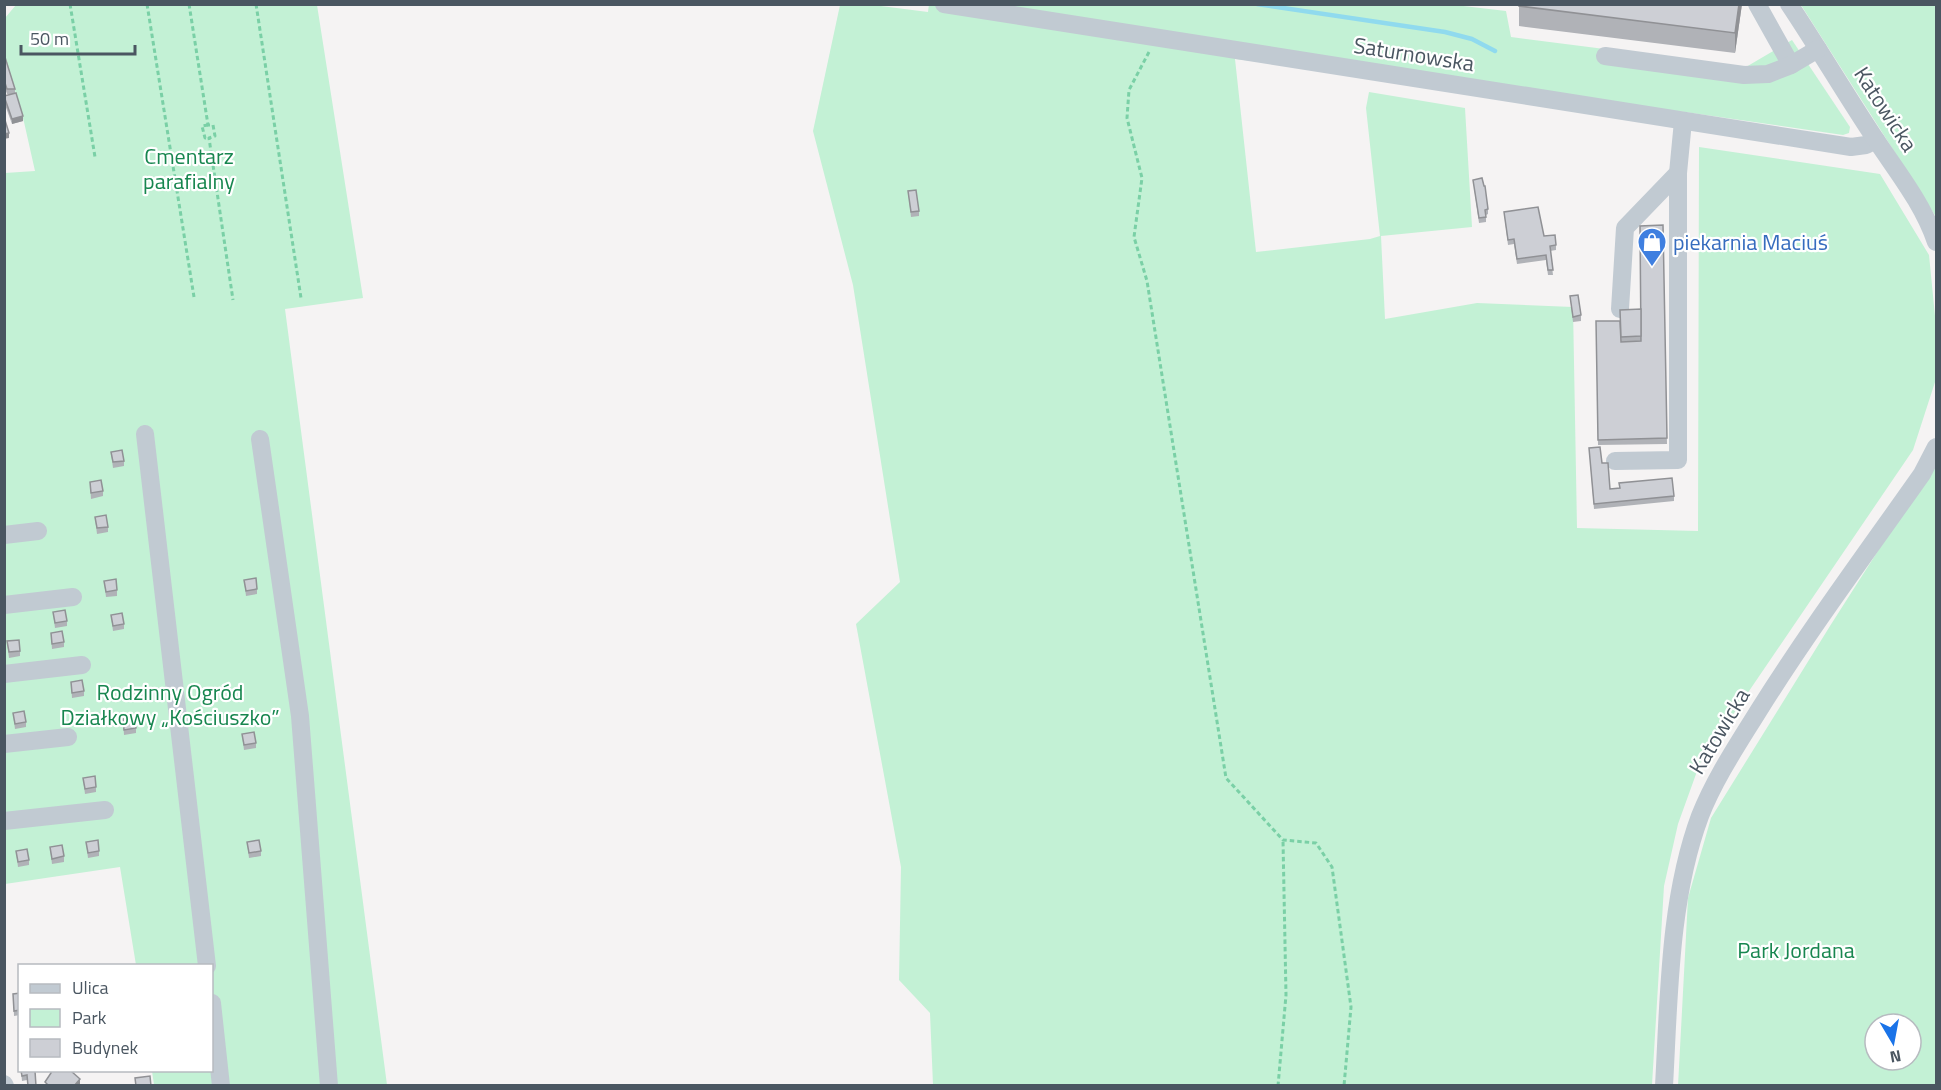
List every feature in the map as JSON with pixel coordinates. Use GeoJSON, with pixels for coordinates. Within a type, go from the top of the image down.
{"type":"FeatureCollection","features":[{"type":"Feature","properties":{"kind":"street","name":"Saturnowska"},"geometry":{"type":"LineString","coordinates":[[944,4],[1851,147],[1866,145],[1876,140]]}},
{"type":"Feature","properties":{"kind":"street"},"geometry":{"type":"LineString","coordinates":[[1757,4],[1791,65]]}},
{"type":"Feature","properties":{"kind":"street","name":"Katowicka"},"geometry":{"type":"LineString","coordinates":[[1789,4],[1921,209],[1936,242]]}},
{"type":"Feature","properties":{"kind":"street"},"geometry":{"type":"LineString","coordinates":[[1605,56],[1744,75],[1768,74],[1791,65],[1818,49]]}},
{"type":"Feature","properties":{"kind":"street"},"geometry":{"type":"LineString","coordinates":[[1615,461],[1678,460],[1678,173],[1683,121]]}},
{"type":"Feature","properties":{"kind":"street"},"geometry":{"type":"LineString","coordinates":[[1620,309],[1625,228],[1678,173]]}},
{"type":"Feature","properties":{"kind":"street"},"geometry":{"type":"LineString","coordinates":[[145,434],[207,964]]}},
{"type":"Feature","properties":{"kind":"street"},"geometry":{"type":"LineString","coordinates":[[260,439],[300,716],[328,1086]]}},
{"type":"Feature","properties":{"kind":"street","name":"Katowicka"},"geometry":{"type":"LineString","coordinates":[[1664,1086],[1671,973],[1680,892],[1700,817],[1714,783],[1774,686],[1922,474],[1936,448]]}},
{"type":"Feature","properties":{"kind":"street"},"geometry":{"type":"LineString","coordinates":[[4,535],[38,531]]}},
{"type":"Feature","properties":{"kind":"street"},"geometry":{"type":"LineString","coordinates":[[4,605],[73,597]]}},
{"type":"Feature","properties":{"kind":"street"},"geometry":{"type":"LineString","coordinates":[[4,674],[82,665]]}},
{"type":"Feature","properties":{"kind":"street"},"geometry":{"type":"LineString","coordinates":[[4,744],[68,737]]}},
{"type":"Feature","properties":{"kind":"street"},"geometry":{"type":"LineString","coordinates":[[4,821],[105,810]]}},
{"type":"Feature","properties":{"kind":"street"},"geometry":{"type":"LineString","coordinates":[[213,1012],[221,1086]]}},
{"type":"Feature","properties":{"kind":"path"},"geometry":{"type":"LineString","coordinates":[[70,4],[95,157]]}},
{"type":"Feature","properties":{"kind":"path"},"geometry":{"type":"LineString","coordinates":[[147,4],[194,297]]}},
{"type":"Feature","properties":{"kind":"path"},"geometry":{"type":"LineString","coordinates":[[189,4],[208,125]]}},
{"type":"Feature","properties":{"kind":"path"},"geometry":{"type":"LineString","coordinates":[[256,4],[301,298]]}},
{"type":"Feature","properties":{"kind":"path"},"geometry":{"type":"LineString","coordinates":[[1157,37],[1129,90],[1127,118],[1142,178],[1134,237],[1147,281],[1226,778],[1283,840],[1286,995],[1278,1086]]}},
{"type":"Feature","properties":{"kind":"path"},"geometry":{"type":"LineString","coordinates":[[208,125],[213,125],[215,136],[205,138],[202,126],[208,125]]}},
{"type":"Feature","properties":{"kind":"path"},"geometry":{"type":"LineString","coordinates":[[209,138],[233,300]]}},
{"type":"Feature","properties":{"kind":"path"},"geometry":{"type":"LineString","coordinates":[[1283,840],[1316,843],[1332,867],[1351,1007],[1344,1086]]}},
{"type":"Feature","properties":{"kind":"green space"},"geometry":{"type":"Polygon","coordinates":[[[929,4],[1455,5],[1506,11],[1511,37],[1746,67],[1792,40],[1850,127],[1849,133],[1843,135],[1685,112],[1235,59],[1256,252],[1380,236],[1366,108],[1369,92],[1465,108],[1472,227],[1381,236],[1385,319],[1477,303],[1573,307],[1577,528],[1698,531],[1699,147],[1880,174],[1929,255],[1936,326],[1936,379],[1913,450],[1700,763],[1678,824],[1664,886],[1652,1085],[933,1085],[930,1013],[899,980],[901,867],[856,624],[900,582],[853,285],[813,131],[840,5],[873,5],[928,12],[929,4]]]}},
{"type":"Feature","properties":{"kind":"green space","name":"Rodzinny Ogród Działkowy „Kościuszko”"},"geometry":{"type":"Polygon","coordinates":[[[16,5],[317,5],[363,298],[285,309],[387,1085],[154,1085],[152,1072],[213,1072],[213,964],[136,964],[120,867],[5,884],[4,171],[5,173],[35,171],[5,56],[5,18],[16,5]]]}},
{"type":"Feature","properties":{"kind":"green space"},"geometry":{"type":"Polygon","coordinates":[[[1801,5],[1936,5],[1936,217],[1801,5]]]}},
{"type":"Feature","properties":{"kind":"green space","name":"Park Jordana"},"geometry":{"type":"Polygon","coordinates":[[[1936,460],[1936,1085],[1678,1086],[1688,898],[1711,818],[1936,460]]]}},
{"type":"Feature","properties":{"kind":"building"},"geometry":{"type":"Polygon","coordinates":[[[1519,4],[1739,4],[1735,33],[1519,6],[1519,4]]]}},
{"type":"Feature","properties":{"kind":"building"},"geometry":{"type":"Polygon","coordinates":[[[4,54],[15,89],[7,89],[4,83],[4,54]]]}},
{"type":"Feature","properties":{"kind":"building"},"geometry":{"type":"Polygon","coordinates":[[[16,93],[23,116],[12,119],[4,96],[16,93]]]}},
{"type":"Feature","properties":{"kind":"building"},"geometry":{"type":"Polygon","coordinates":[[[4,117],[9,133],[4,134],[4,117]]]}},
{"type":"Feature","properties":{"kind":"building"},"geometry":{"type":"Polygon","coordinates":[[[1482,178],[1488,209],[1485,210],[1486,217],[1479,218],[1473,180],[1482,178]]]}},
{"type":"Feature","properties":{"kind":"building"},"geometry":{"type":"Polygon","coordinates":[[[916,190],[919,211],[911,212],[908,191],[916,190]]]}},
{"type":"Feature","properties":{"kind":"building"},"geometry":{"type":"Polygon","coordinates":[[[1538,207],[1544,236],[1555,235],[1556,245],[1550,246],[1553,270],[1548,270],[1546,255],[1517,259],[1514,239],[1508,240],[1504,212],[1538,207]]]}},
{"type":"Feature","properties":{"kind":"building"},"geometry":{"type":"Polygon","coordinates":[[[1663,225],[1667,438],[1598,440],[1596,321],[1620,321],[1621,342],[1641,341],[1640,226],[1663,225]]]}},
{"type":"Feature","properties":{"kind":"building"},"geometry":{"type":"Polygon","coordinates":[[[1578,295],[1581,315],[1573,317],[1570,296],[1578,295]]]}},
{"type":"Feature","properties":{"kind":"building"},"geometry":{"type":"Polygon","coordinates":[[[1641,309],[1641,336],[1621,337],[1620,310],[1641,309]]]}},
{"type":"Feature","properties":{"kind":"building"},"geometry":{"type":"Polygon","coordinates":[[[1600,447],[1602,463],[1608,463],[1610,489],[1620,488],[1619,483],[1672,478],[1674,496],[1594,504],[1589,448],[1600,447]]]}},
{"type":"Feature","properties":{"kind":"building"},"geometry":{"type":"Polygon","coordinates":[[[122,450],[124,461],[113,462],[111,452],[122,450]]]}},
{"type":"Feature","properties":{"kind":"building"},"geometry":{"type":"Polygon","coordinates":[[[101,480],[103,491],[91,493],[90,482],[101,480]]]}},
{"type":"Feature","properties":{"kind":"building"},"geometry":{"type":"Polygon","coordinates":[[[106,515],[108,527],[97,528],[95,517],[106,515]]]}},
{"type":"Feature","properties":{"kind":"building"},"geometry":{"type":"Polygon","coordinates":[[[256,578],[257,589],[246,591],[244,580],[256,578]]]}},
{"type":"Feature","properties":{"kind":"building"},"geometry":{"type":"Polygon","coordinates":[[[116,579],[117,590],[106,592],[104,581],[116,579]]]}},
{"type":"Feature","properties":{"kind":"building"},"geometry":{"type":"Polygon","coordinates":[[[65,610],[67,621],[55,623],[53,612],[65,610]]]}},
{"type":"Feature","properties":{"kind":"building"},"geometry":{"type":"Polygon","coordinates":[[[122,613],[124,624],[113,626],[111,615],[122,613]]]}},
{"type":"Feature","properties":{"kind":"building"},"geometry":{"type":"Polygon","coordinates":[[[62,631],[64,642],[52,644],[51,633],[62,631]]]}},
{"type":"Feature","properties":{"kind":"building"},"geometry":{"type":"Polygon","coordinates":[[[19,640],[20,651],[9,652],[7,641],[19,640]]]}},
{"type":"Feature","properties":{"kind":"building"},"geometry":{"type":"Polygon","coordinates":[[[82,680],[84,691],[72,693],[71,682],[82,680]]]}},
{"type":"Feature","properties":{"kind":"building"},"geometry":{"type":"Polygon","coordinates":[[[24,711],[26,722],[15,724],[13,713],[24,711]]]}},
{"type":"Feature","properties":{"kind":"building"},"geometry":{"type":"Polygon","coordinates":[[[134,717],[136,728],[124,730],[123,719],[134,717]]]}},
{"type":"Feature","properties":{"kind":"building"},"geometry":{"type":"Polygon","coordinates":[[[254,732],[256,743],[244,745],[242,734],[254,732]]]}},
{"type":"Feature","properties":{"kind":"building"},"geometry":{"type":"Polygon","coordinates":[[[95,776],[96,787],[85,789],[83,778],[95,776]]]}},
{"type":"Feature","properties":{"kind":"building"},"geometry":{"type":"Polygon","coordinates":[[[98,840],[99,851],[88,853],[86,842],[98,840]]]}},
{"type":"Feature","properties":{"kind":"building"},"geometry":{"type":"Polygon","coordinates":[[[259,840],[261,851],[249,853],[247,842],[259,840]]]}},
{"type":"Feature","properties":{"kind":"building"},"geometry":{"type":"Polygon","coordinates":[[[62,845],[64,856],[52,859],[50,847],[62,845]]]}},
{"type":"Feature","properties":{"kind":"building"},"geometry":{"type":"Polygon","coordinates":[[[27,849],[29,860],[18,862],[16,851],[27,849]]]}},
{"type":"Feature","properties":{"kind":"building"},"geometry":{"type":"Polygon","coordinates":[[[18,993],[18,1010],[14,1011],[13,994],[18,993]]]}},
{"type":"Feature","properties":{"kind":"building"},"geometry":{"type":"Polygon","coordinates":[[[21,1072],[35,1072],[36,1086],[28,1086],[27,1075],[22,1076],[21,1072]]]}},
{"type":"Feature","properties":{"kind":"building"},"geometry":{"type":"Polygon","coordinates":[[[72,1072],[80,1079],[74,1086],[49,1086],[45,1082],[51,1073],[72,1072]]]}},
{"type":"Feature","properties":{"kind":"building"},"geometry":{"type":"Polygon","coordinates":[[[150,1076],[151,1086],[136,1086],[135,1078],[150,1076]]]}},
{"type":"Feature","properties":{"kind":"waterway"},"geometry":{"type":"LineString","coordinates":[[1257,4],[1445,32],[1472,39],[1495,51]]}},
{"type":"Feature","properties":{"kind":"place","name":"piekarnia Maciuś"},"geometry":{"type":"Point","coordinates":[1652,268]}},
{"type":"Feature","properties":{"kind":"park label","name":"Cmentarz parafialny"},"geometry":{"type":"Point","coordinates":[189,168]}}]}
